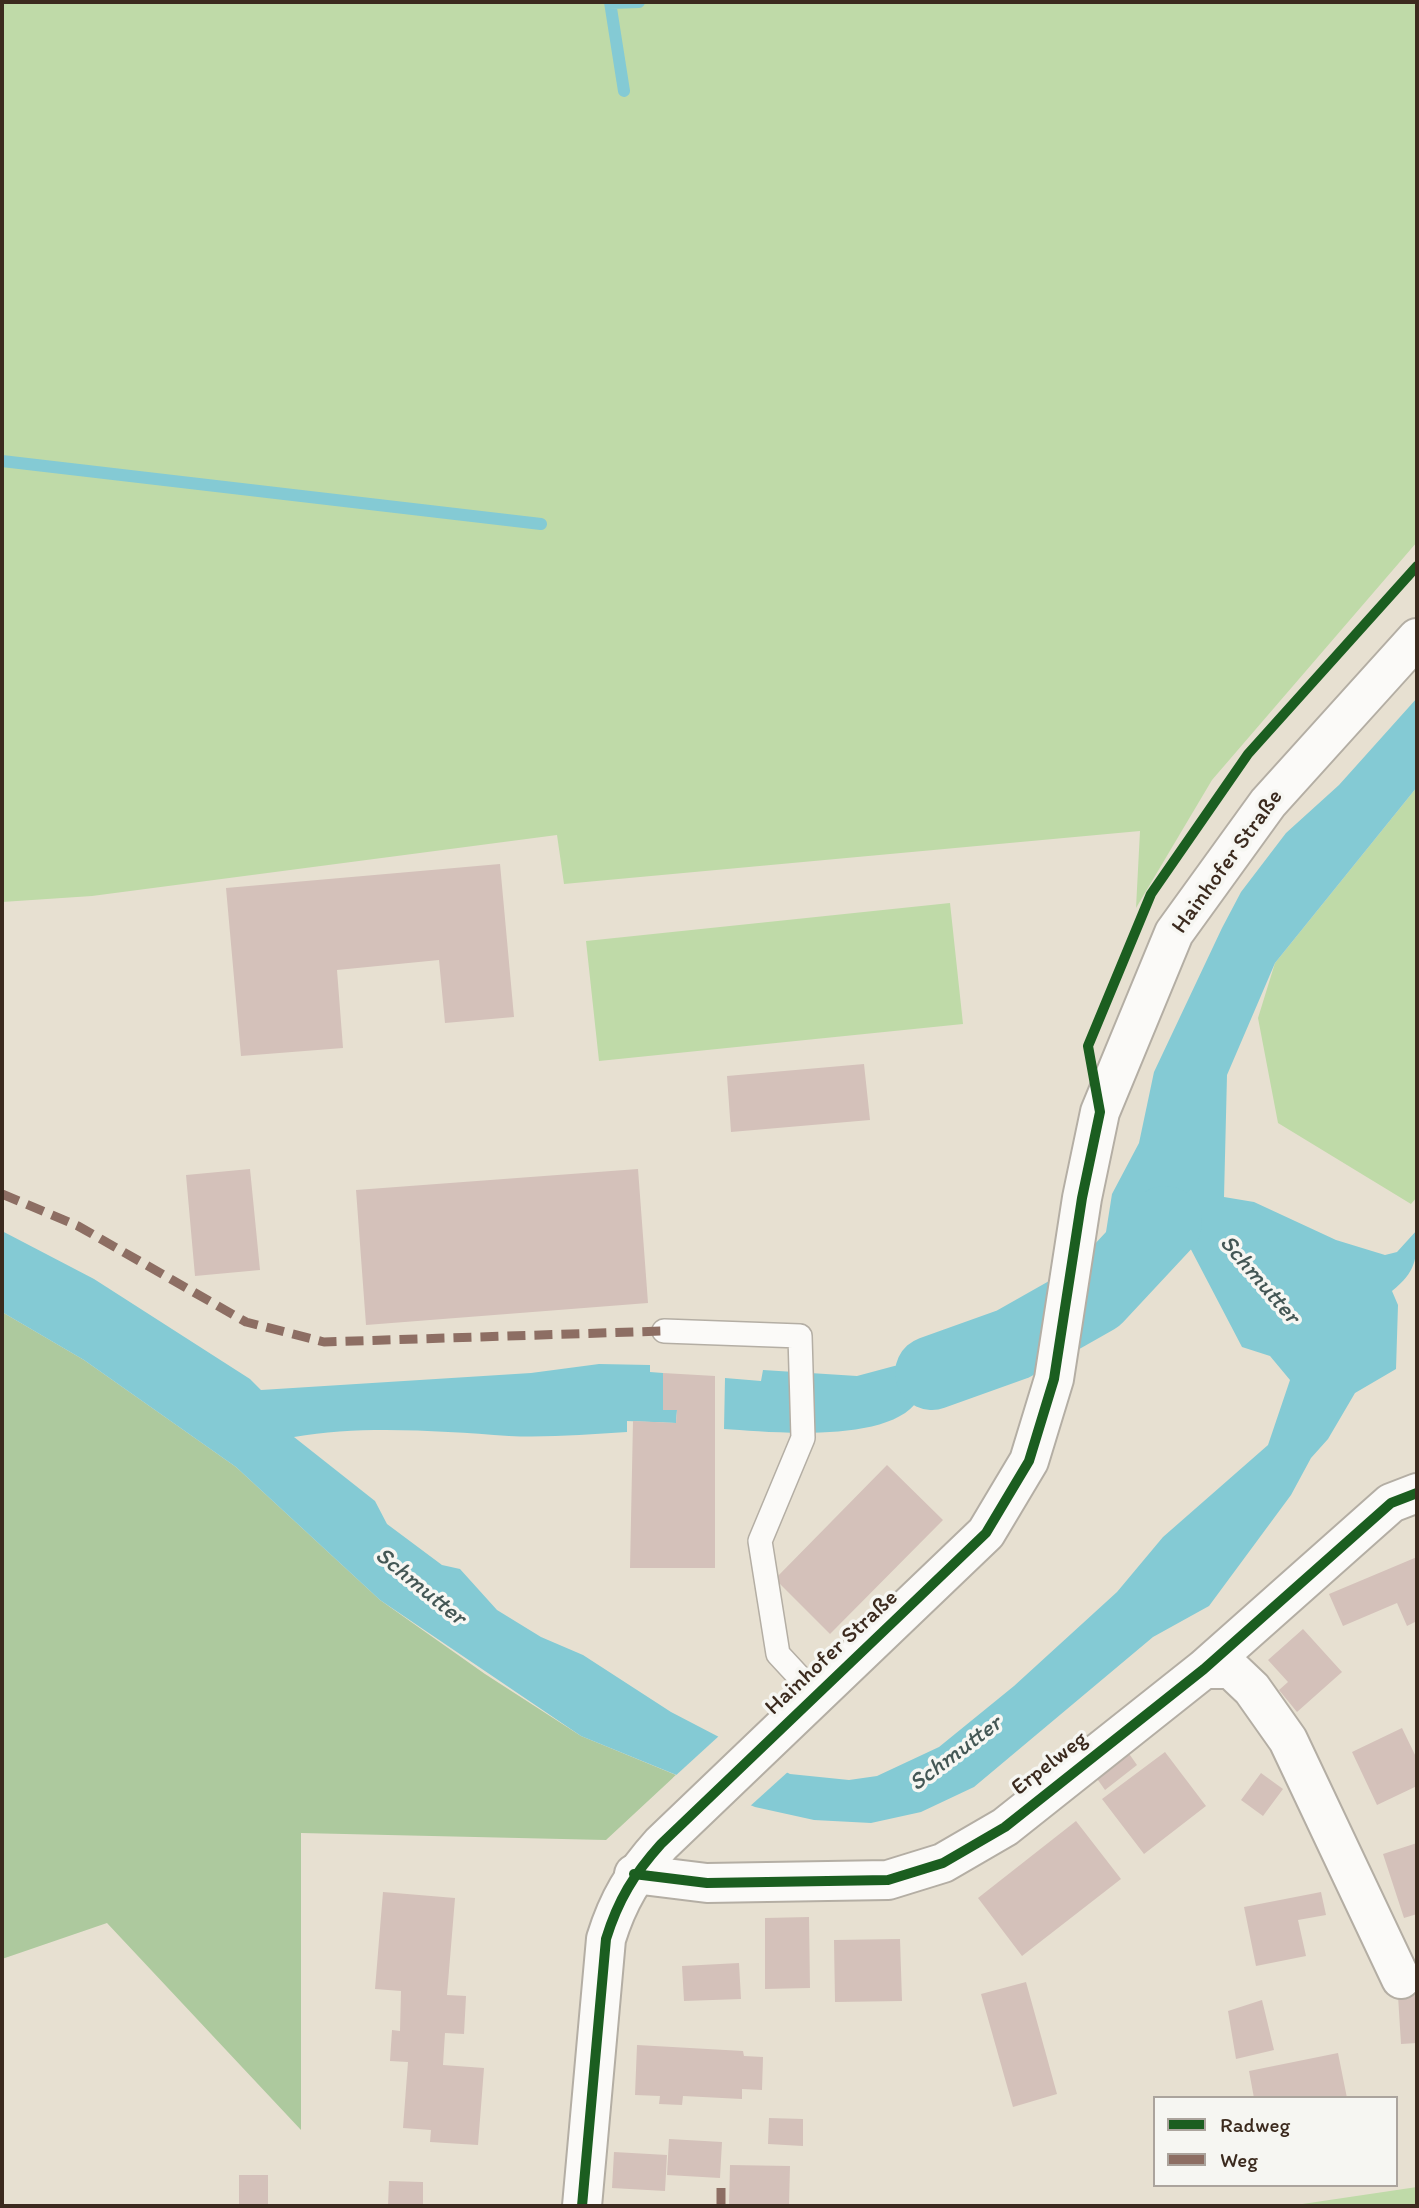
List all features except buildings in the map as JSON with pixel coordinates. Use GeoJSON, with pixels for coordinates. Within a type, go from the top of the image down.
{"type":"FeatureCollection","features":[{"type":"Feature","properties":{"kind":"street","name":"Hainhofer Straße"},"geometry":{"type":"LineString","coordinates":[[582,2206],[606,1939],[617,1904],[634,1874],[662,1844],[986,1533],[1029,1461],[1054,1379],[1082,1198],[1100,1112],[1174,933],[1268,803],[1417,638]]}},
{"type":"Feature","properties":{"kind":"street","name":"Erpelweg"},"geometry":{"type":"LineString","coordinates":[[634,1874],[707,1883],[888,1880],[943,1863],[1004,1827],[1204,1669],[1391,1503],[1417,1493]]}},
{"type":"Feature","properties":{"kind":"street"},"geometry":{"type":"LineString","coordinates":[[1204,1669],[1231,1669],[1252,1689],[1288,1740],[1401,1979]]}},
{"type":"Feature","properties":{"kind":"lane"},"geometry":{"type":"LineString","coordinates":[[664,1331],[800,1336],[803,1438],[760,1541],[778,1654],[808,1702]]}},
{"type":"Feature","properties":{"kind":"green space"},"geometry":{"type":"Polygon","coordinates":[[[2,2],[1417,2],[1417,542],[1212,780],[1136,908],[1140,831],[564,884],[557,835],[92,896],[2,902],[2,2]]]}},
{"type":"Feature","properties":{"kind":"green space"},"geometry":{"type":"Polygon","coordinates":[[[1417,787],[1417,1197],[1411,1204],[1278,1123],[1258,1018],[1275,963],[1417,787]]]}},
{"type":"Feature","properties":{"kind":"green space"},"geometry":{"type":"Polygon","coordinates":[[[950,903],[963,1024],[599,1061],[586,941],[950,903]]]}},
{"type":"Feature","properties":{"kind":"green space"},"geometry":{"type":"Polygon","coordinates":[[[2,1312],[84,1360],[236,1467],[380,1600],[485,1674],[581,1736],[676,1775],[606,1840],[301,1833],[301,2130],[107,1923],[2,1959],[2,1312]]]}},
{"type":"Feature","properties":{"kind":"green space"},"geometry":{"type":"Polygon","coordinates":[[[1417,2187],[1417,2206],[1289,2206],[1417,2187]]]}},
{"type":"Feature","properties":{"kind":"water"},"geometry":{"type":"Polygon","coordinates":[[[1417,698],[1417,787],[1275,963],[1227,1075],[1224,1197],[1254,1202],[1336,1240],[1385,1255],[1397,1252],[1417,1230],[1414,1264],[1406,1278],[1392,1291],[1398,1305],[1396,1369],[1355,1393],[1328,1439],[1311,1458],[1291,1495],[1209,1606],[1153,1637],[974,1787],[921,1812],[871,1823],[814,1820],[755,1807],[581,1736],[380,1600],[236,1467],[84,1360],[2,1312],[2,1231],[94,1279],[250,1379],[261,1390],[531,1373],[599,1364],[650,1365],[650,1372],[663,1373],[663,1409],[677,1410],[676,1423],[627,1421],[627,1432],[553,1436],[374,1430],[294,1437],[375,1501],[387,1524],[442,1565],[460,1569],[497,1610],[541,1637],[583,1655],[671,1712],[790,1774],[849,1780],[877,1776],[939,1747],[1014,1686],[1117,1592],[1163,1537],[1268,1445],[1290,1380],[1270,1356],[1242,1347],[1186,1240],[1091,1327],[1112,1194],[1139,1143],[1154,1072],[1241,892],[1286,833],[1339,785],[1417,698]]]}},
{"type":"Feature","properties":{"kind":"water"},"geometry":{"type":"Polygon","coordinates":[[[1025,1331],[1021,1371],[918,1400],[904,1414],[882,1424],[828,1432],[798,1433],[724,1429],[725,1378],[761,1381],[763,1370],[857,1376],[1025,1331]]]}},
{"type":"Feature","properties":{"kind":"pier"},"geometry":{"type":"Polygon","coordinates":[[[720,1735],[790,1770],[748,1808],[673,1778],[720,1735]]]}},
{"type":"Feature","properties":{"kind":"waterway"},"geometry":{"type":"LineString","coordinates":[[610,2],[624,91]]}},
{"type":"Feature","properties":{"kind":"waterway"},"geometry":{"type":"LineString","coordinates":[[610,3],[639,2]]}},
{"type":"Feature","properties":{"kind":"waterway"},"geometry":{"type":"LineString","coordinates":[[2,461],[541,524]]}},
{"type":"Feature","properties":{"kind":"waterway","name":"Schmutter"},"geometry":{"type":"LineString","coordinates":[[932,1373],[1013,1344],[1096,1297],[1165,1223]]}},
{"type":"Feature","properties":{"kind":"marked path"},"geometry":{"type":"LineString","coordinates":[[2,1194],[78,1226],[246,1322],[324,1342],[664,1331]]}},
{"type":"Feature","properties":{"kind":"marked path"},"geometry":{"type":"LineString","coordinates":[[721,2184],[721,2206]]}},
{"type":"Feature","properties":{"kind":"cycle path"},"geometry":{"type":"LineString","coordinates":[[582,2206],[606,1939],[622,1900],[635,1877],[661,1844],[986,1533],[1029,1461],[1054,1379],[1082,1198],[1100,1112],[1088,1046],[1151,894],[1248,754],[1417,566]]}},
{"type":"Feature","properties":{"kind":"cycle path"},"geometry":{"type":"LineString","coordinates":[[634,1874],[707,1883],[888,1880],[943,1863],[1005,1827],[1204,1669],[1391,1503],[1417,1493]]}}]}
